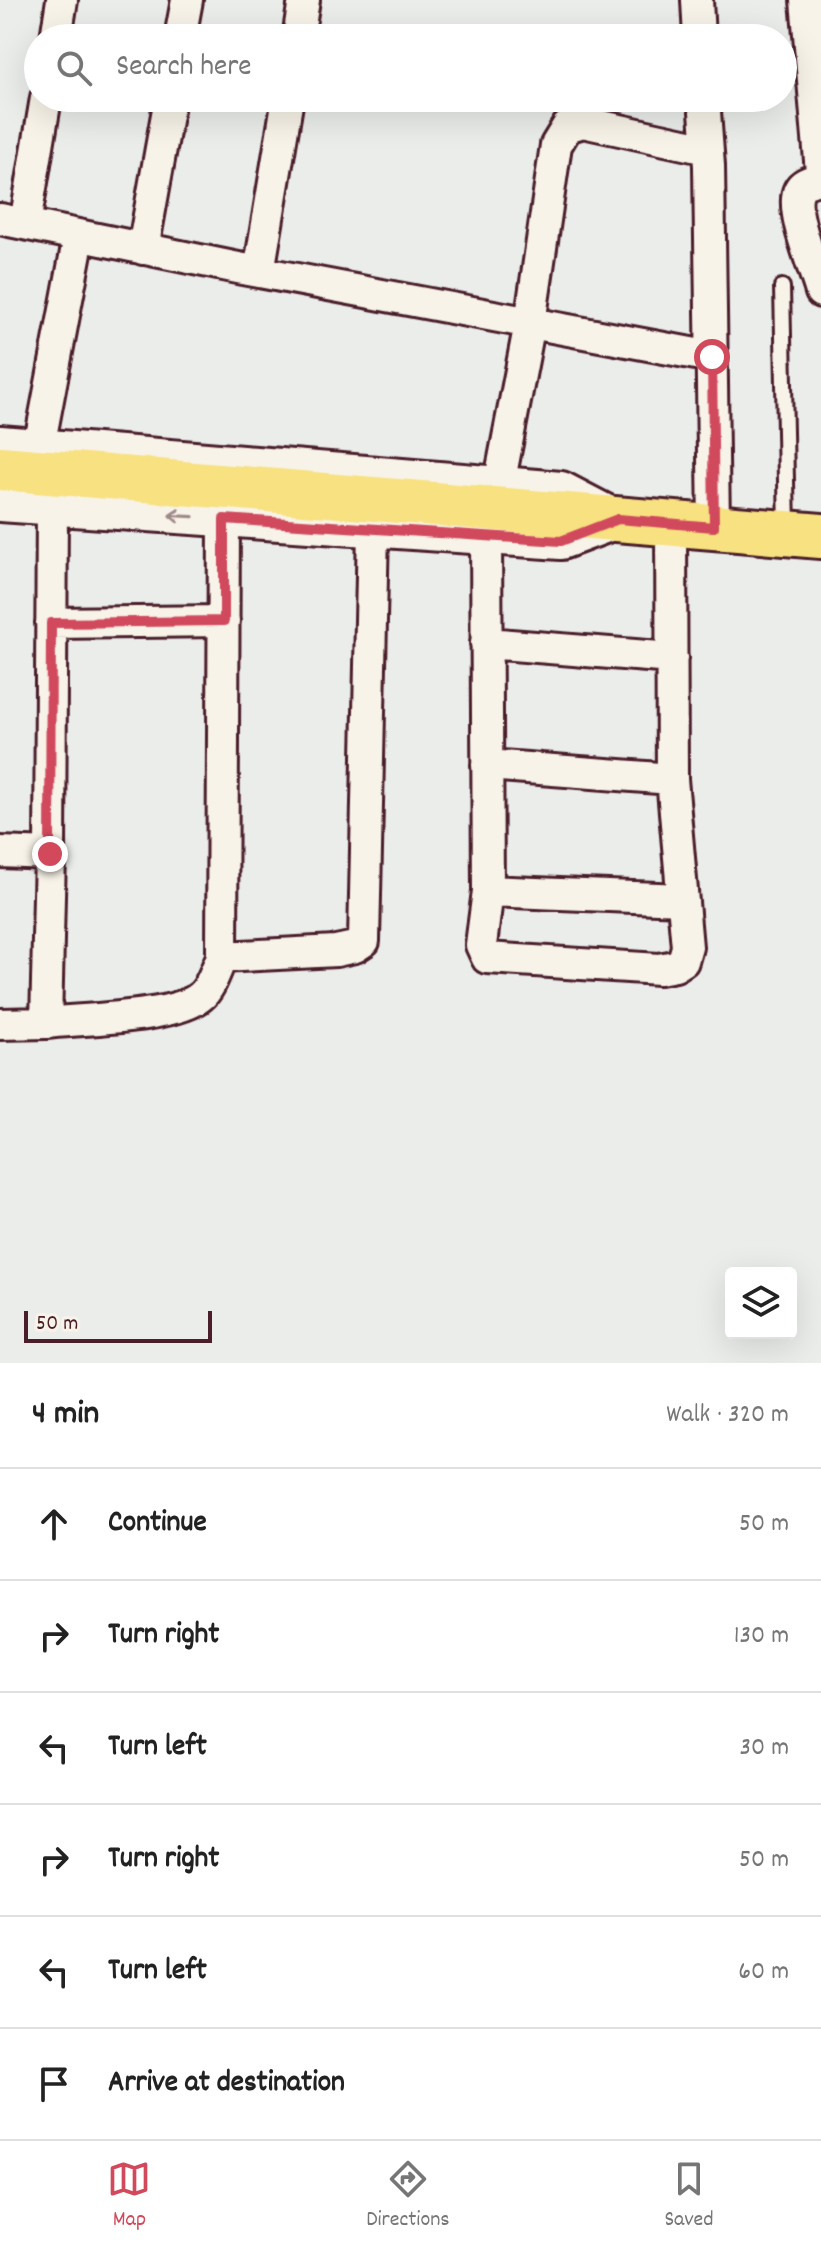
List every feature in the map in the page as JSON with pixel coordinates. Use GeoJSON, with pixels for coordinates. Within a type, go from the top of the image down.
{"type":"FeatureCollection","features":[{"type":"Feature","properties":{"kind":"main road"},"geometry":{"type":"LineString","coordinates":[[0,468],[804,535]]}},
{"type":"Feature","properties":{"kind":"street"},"geometry":{"type":"LineString","coordinates":[[58,24],[62,0]]}},
{"type":"Feature","properties":{"kind":"street"},"geometry":{"type":"LineString","coordinates":[[183,24],[187,0]]}},
{"type":"Feature","properties":{"kind":"street"},"geometry":{"type":"LineString","coordinates":[[300,24],[304,0]]}},
{"type":"Feature","properties":{"kind":"street"},"geometry":{"type":"LineString","coordinates":[[697,0],[698,24]]}},
{"type":"Feature","properties":{"kind":"street"},"geometry":{"type":"LineString","coordinates":[[806,0],[821,172]]}},
{"type":"Feature","properties":{"kind":"street"},"geometry":{"type":"LineString","coordinates":[[42,112],[12,222],[712,357]]}},
{"type":"Feature","properties":{"kind":"street"},"geometry":{"type":"LineString","coordinates":[[143,249],[167,112]]}},
{"type":"Feature","properties":{"kind":"street"},"geometry":{"type":"LineString","coordinates":[[259,272],[286,112]]}},
{"type":"Feature","properties":{"kind":"street"},"geometry":{"type":"LineString","coordinates":[[705,112],[707,149],[712,357],[692,526],[672,658],[672,779],[687,947],[683,961],[659,969],[487,958],[481,945],[488,891],[486,643],[496,510],[530,323],[556,145],[567,127],[583,122],[707,149]]}},
{"type":"Feature","properties":{"kind":"street"},"geometry":{"type":"LineString","coordinates":[[821,178],[804,184],[795,205],[821,292]]}},
{"type":"Feature","properties":{"kind":"street"},"geometry":{"type":"LineString","coordinates":[[39,447],[79,236]]}},
{"type":"Feature","properties":{"kind":"street"},"geometry":{"type":"LineString","coordinates":[[0,444],[496,510]]}},
{"type":"Feature","properties":{"kind":"street"},"geometry":{"type":"LineString","coordinates":[[0,503],[373,529],[496,510]]}},
{"type":"Feature","properties":{"kind":"street"},"geometry":{"type":"LineString","coordinates":[[46,1023],[52,507]]}},
{"type":"Feature","properties":{"kind":"street"},"geometry":{"type":"LineString","coordinates":[[0,1024],[46,1023],[167,1010],[190,1004],[204,994],[222,957],[224,519]]}},
{"type":"Feature","properties":{"kind":"street"},"geometry":{"type":"LineString","coordinates":[[222,957],[336,951],[355,947],[364,941],[373,529]]}},
{"type":"Feature","properties":{"kind":"street"},"geometry":{"type":"LineString","coordinates":[[51,623],[224,621]]}},
{"type":"Feature","properties":{"kind":"street"},"geometry":{"type":"LineString","coordinates":[[486,643],[672,658]]}},
{"type":"Feature","properties":{"kind":"street"},"geometry":{"type":"LineString","coordinates":[[487,765],[672,779]]}},
{"type":"Feature","properties":{"kind":"street"},"geometry":{"type":"LineString","coordinates":[[0,852],[50,854]]}},
{"type":"Feature","properties":{"kind":"street"},"geometry":{"type":"LineString","coordinates":[[488,891],[682,899]]}},
{"type":"Feature","properties":{"kind":"lane"},"geometry":{"type":"LineString","coordinates":[[782,287],[804,535]]}},
{"type":"Feature","properties":{"kind":"route"},"geometry":{"type":"LineString","coordinates":[[50,854],[51,623],[224,621],[224,519],[561,541],[618,519],[714,527],[712,357]]}}]}
